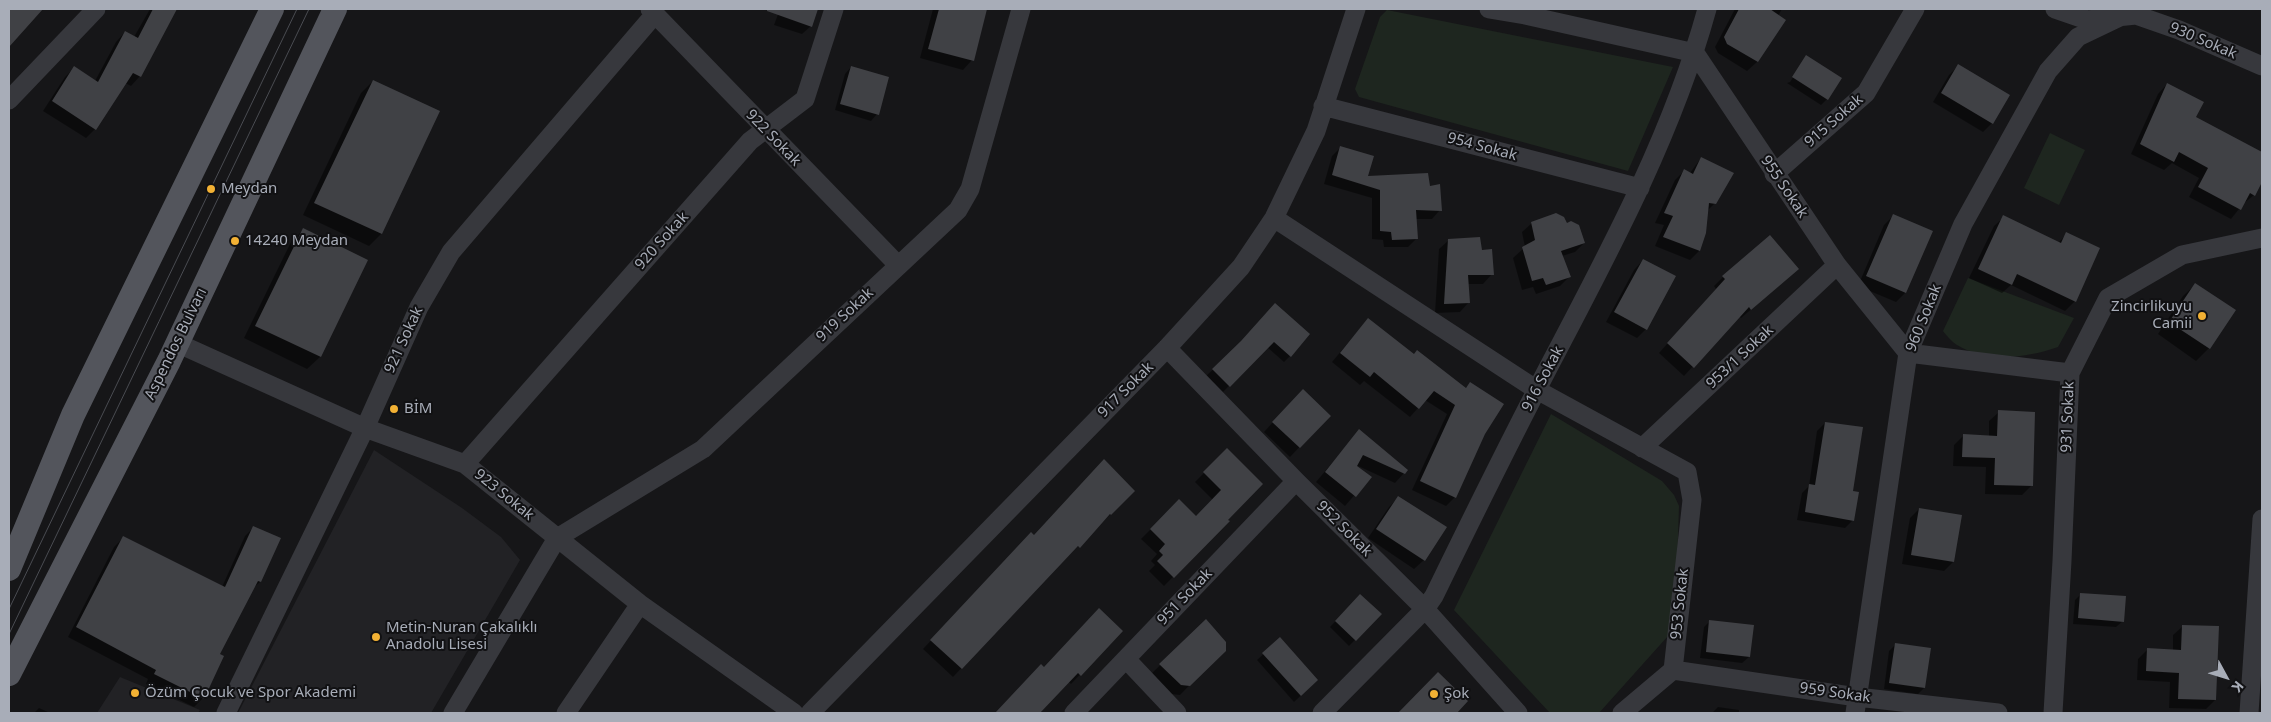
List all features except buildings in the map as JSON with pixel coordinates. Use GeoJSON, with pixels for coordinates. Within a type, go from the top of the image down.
{"type":"FeatureCollection","features":[{"type":"Feature","properties":{"kind":"main road"},"geometry":{"type":"LineString","coordinates":[[9,569],[73,415],[272,9]]}},
{"type":"Feature","properties":{"kind":"main road","name":"Aspendos Bulvarı"},"geometry":{"type":"LineString","coordinates":[[9,674],[177,343],[335,9]]}},
{"type":"Feature","properties":{"kind":"street"},"geometry":{"type":"LineString","coordinates":[[9,100],[96,9]]}},
{"type":"Feature","properties":{"kind":"street","name":"920 Sokak"},"geometry":{"type":"LineString","coordinates":[[465,464],[744,149],[764,129],[805,98],[834,9]]}},
{"type":"Feature","properties":{"kind":"street","name":"919 Sokak"},"geometry":{"type":"LineString","coordinates":[[557,538],[703,449],[958,210],[970,189],[1021,9]]}},
{"type":"Feature","properties":{"kind":"street","name":"917 Sokak"},"geometry":{"type":"LineString","coordinates":[[810,713],[1167,348],[1241,267],[1274,218],[1316,131],[1356,9]]}},
{"type":"Feature","properties":{"kind":"street"},"geometry":{"type":"LineString","coordinates":[[1489,9],[1526,12],[1695,53]]}},
{"type":"Feature","properties":{"kind":"street","name":"916 Sokak"},"geometry":{"type":"LineString","coordinates":[[1322,713],[1425,609],[1434,596],[1537,390],[1624,225],[1695,53],[1708,9]]}},
{"type":"Feature","properties":{"kind":"street","name":"915 Sokak"},"geometry":{"type":"LineString","coordinates":[[1774,174],[1866,93],[1915,9]]}},
{"type":"Feature","properties":{"kind":"street","name":"930 Sokak"},"geometry":{"type":"LineString","coordinates":[[2055,9],[2087,20],[2125,12],[2136,15],[2179,30],[2262,66]]}},
{"type":"Feature","properties":{"kind":"street","name":"922 Sokak"},"geometry":{"type":"LineString","coordinates":[[652,11],[764,129],[898,265]]}},
{"type":"Feature","properties":{"kind":"street","name":"921 Sokak"},"geometry":{"type":"LineString","coordinates":[[226,713],[365,428],[419,307],[451,252],[652,11]]}},
{"type":"Feature","properties":{"kind":"street","name":"960 Sokak"},"geometry":{"type":"LineString","coordinates":[[1856,705],[1908,353],[1963,224],[2048,71],[2078,38],[2125,12]]}},
{"type":"Feature","properties":{"kind":"street","name":"955 Sokak"},"geometry":{"type":"LineString","coordinates":[[1695,53],[1774,174],[1837,265],[1908,353]]}},
{"type":"Feature","properties":{"kind":"street","name":"954 Sokak"},"geometry":{"type":"LineString","coordinates":[[1323,106],[1640,188]]}},
{"type":"Feature","properties":{"kind":"street"},"geometry":{"type":"LineString","coordinates":[[1274,218],[1537,390],[1642,448]]}},
{"type":"Feature","properties":{"kind":"street","name":"931 Sokak"},"geometry":{"type":"LineString","coordinates":[[2053,713],[2070,373],[2108,298],[2182,254],[2262,238]]}},
{"type":"Feature","properties":{"kind":"street","name":"953/1 Sokak"},"geometry":{"type":"LineString","coordinates":[[1642,448],[1837,265]]}},
{"type":"Feature","properties":{"kind":"street","name":"923 Sokak"},"geometry":{"type":"LineString","coordinates":[[177,343],[365,428],[465,464],[640,604],[794,713]]}},
{"type":"Feature","properties":{"kind":"street","name":"952 Sokak"},"geometry":{"type":"LineString","coordinates":[[1167,348],[1296,481],[1425,609],[1518,713]]}},
{"type":"Feature","properties":{"kind":"street"},"geometry":{"type":"LineString","coordinates":[[1908,353],[2070,373]]}},
{"type":"Feature","properties":{"kind":"street","name":"953 Sokak"},"geometry":{"type":"LineString","coordinates":[[1642,448],[1687,472],[1692,500],[1673,670]]}},
{"type":"Feature","properties":{"kind":"street","name":"951 Sokak"},"geometry":{"type":"LineString","coordinates":[[1074,713],[1296,481]]}},
{"type":"Feature","properties":{"kind":"street"},"geometry":{"type":"LineString","coordinates":[[2249,713],[2262,519]]}},
{"type":"Feature","properties":{"kind":"street"},"geometry":{"type":"LineString","coordinates":[[453,713],[557,538]]}},
{"type":"Feature","properties":{"kind":"street"},"geometry":{"type":"LineString","coordinates":[[566,713],[640,604]]}},
{"type":"Feature","properties":{"kind":"street"},"geometry":{"type":"LineString","coordinates":[[1126,659],[1177,713]]}},
{"type":"Feature","properties":{"kind":"street"},"geometry":{"type":"LineString","coordinates":[[1622,713],[1673,670]]}},
{"type":"Feature","properties":{"kind":"street","name":"959 Sokak"},"geometry":{"type":"LineString","coordinates":[[1673,670],[1856,705],[1998,713]]}},
{"type":"Feature","properties":{"kind":"shaded area"},"geometry":{"type":"Polygon","coordinates":[[[1387,10],[1673,67],[1628,171],[1359,97],[1355,89],[1380,17],[1387,10]]]}},
{"type":"Feature","properties":{"kind":"shaded area"},"geometry":{"type":"Polygon","coordinates":[[[2050,133],[2085,150],[2059,205],[2024,188],[2050,133]]]}},
{"type":"Feature","properties":{"kind":"shaded area"},"geometry":{"type":"Polygon","coordinates":[[[1968,278],[2074,318],[2058,347],[2033,354],[2007,357],[1969,351],[1955,344],[1943,331],[1968,278]]]}},
{"type":"Feature","properties":{"kind":"shaded area"},"geometry":{"type":"Polygon","coordinates":[[[1551,414],[1662,481],[1674,495],[1679,506],[1677,569],[1668,636],[1599,713],[1550,713],[1454,610],[1551,414]]]}},
{"type":"Feature","properties":{"kind":"shaded area","name":"Metin-Nuran Çakalıklı Anadolu Lisesi"},"geometry":{"type":"Polygon","coordinates":[[[374,450],[462,508],[501,537],[520,560],[431,713],[238,713],[374,450]]]}},
{"type":"Feature","properties":{"kind":"shaded area","name":"Özüm Çocuk ve Spor Akademi"},"geometry":{"type":"Polygon","coordinates":[[[120,677],[200,710],[198,713],[97,713],[120,677]]]}},
{"type":"Feature","properties":{"kind":"tram line"},"geometry":{"type":"LineString","coordinates":[[9,609],[297,9]]}},
{"type":"Feature","properties":{"kind":"tram line"},"geometry":{"type":"LineString","coordinates":[[9,634],[309,9]]}},
{"type":"Feature","properties":{"kind":"place","name":"Meydan"},"geometry":{"type":"Point","coordinates":[211,189]}},
{"type":"Feature","properties":{"kind":"place","name":"14240 Meydan"},"geometry":{"type":"Point","coordinates":[235,241]}},
{"type":"Feature","properties":{"kind":"place","name":"Zincirlikuyu Camii"},"geometry":{"type":"Point","coordinates":[2202,316]}},
{"type":"Feature","properties":{"kind":"place","name":"BİM"},"geometry":{"type":"Point","coordinates":[394,409]}},
{"type":"Feature","properties":{"kind":"place","name":"Metin-Nuran Çakalıklı Anadolu Lisesi"},"geometry":{"type":"Point","coordinates":[376,637]}},
{"type":"Feature","properties":{"kind":"place","name":"Özüm Çocuk ve Spor Akademi"},"geometry":{"type":"Point","coordinates":[135,693]}},
{"type":"Feature","properties":{"kind":"place","name":"Şok"},"geometry":{"type":"Point","coordinates":[1434,694]}}]}
